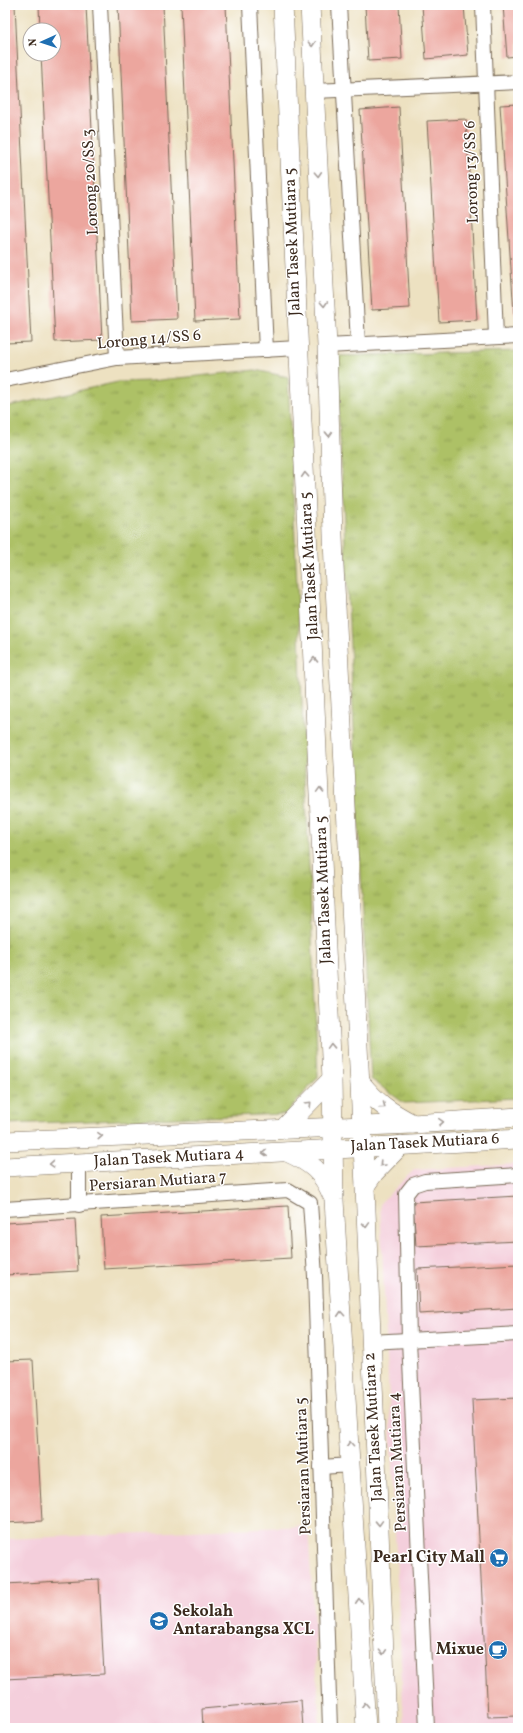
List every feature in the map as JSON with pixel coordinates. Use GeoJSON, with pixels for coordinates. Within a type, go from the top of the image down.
{"type":"FeatureCollection","features":[{"type":"Feature","properties":{"kind":"street","name":"Lorong 20/SS 3"},"geometry":{"type":"LineString","coordinates":[[100,5],[117,358]]}},
{"type":"Feature","properties":{"kind":"street","name":"Jalan Tasek Mutiara 5"},"geometry":{"type":"LineString","coordinates":[[250,5],[266,350]]}},
{"type":"Feature","properties":{"kind":"street","name":"Jalan Tasek Mutiara 5"},"geometry":{"type":"LineString","coordinates":[[284,5],[298,348],[310,570],[332,1079],[332,1127]]}},
{"type":"Feature","properties":{"kind":"street","name":"Jalan Tasek Mutiara 5"},"geometry":{"type":"LineString","coordinates":[[310,5],[326,346],[334,566],[361,1125]]}},
{"type":"Feature","properties":{"kind":"street"},"geometry":{"type":"LineString","coordinates":[[340,5],[339,90],[358,343]]}},
{"type":"Feature","properties":{"kind":"street","name":"Lorong 13/SS 6"},"geometry":{"type":"LineString","coordinates":[[483,5],[496,337]]}},
{"type":"Feature","properties":{"kind":"street"},"geometry":{"type":"LineString","coordinates":[[315,91],[518,82]]}},
{"type":"Feature","properties":{"kind":"street"},"geometry":{"type":"LineString","coordinates":[[326,346],[358,343],[518,336]]}},
{"type":"Feature","properties":{"kind":"street","name":"Lorong 14/SS 6"},"geometry":{"type":"LineString","coordinates":[[5,380],[117,358],[298,348]]}},
{"type":"Feature","properties":{"kind":"street"},"geometry":{"type":"LineString","coordinates":[[310,570],[334,566]]}},
{"type":"Feature","properties":{"kind":"street"},"geometry":{"type":"LineString","coordinates":[[284,1128],[332,1079]]}},
{"type":"Feature","properties":{"kind":"street"},"geometry":{"type":"LineString","coordinates":[[360,1082],[377,1102],[394,1115],[412,1124]]}},
{"type":"Feature","properties":{"kind":"street","name":"Jalan Tasek Mutiara 6"},"geometry":{"type":"LineString","coordinates":[[332,1127],[412,1124],[518,1117]]}},
{"type":"Feature","properties":{"kind":"street","name":"Jalan Tasek Mutiara 2"},"geometry":{"type":"LineString","coordinates":[[361,1125],[378,1488],[387,1728]]}},
{"type":"Feature","properties":{"kind":"street","name":"Jalan Tasek Mutiara 4"},"geometry":{"type":"LineString","coordinates":[[5,1141],[332,1127]]}},
{"type":"Feature","properties":{"kind":"street","name":"Jalan Tasek Mutiara 2"},"geometry":{"type":"LineString","coordinates":[[332,1127],[334,1200],[366,1728]]}},
{"type":"Feature","properties":{"kind":"street","name":"Jalan Tasek Mutiara 6"},"geometry":{"type":"LineString","coordinates":[[332,1148],[362,1148],[518,1139]]}},
{"type":"Feature","properties":{"kind":"street"},"geometry":{"type":"LineString","coordinates":[[364,1186],[374,1172],[401,1145]]}},
{"type":"Feature","properties":{"kind":"street","name":"Jalan Tasek Mutiara 4"},"geometry":{"type":"LineString","coordinates":[[5,1167],[287,1152],[332,1148]]}},
{"type":"Feature","properties":{"kind":"street"},"geometry":{"type":"LineString","coordinates":[[287,1152],[305,1160],[316,1168],[326,1180],[334,1200]]}},
{"type":"Feature","properties":{"kind":"street"},"geometry":{"type":"LineString","coordinates":[[79,1162],[79,1204]]}},
{"type":"Feature","properties":{"kind":"street","name":"Persiaran Mutiara 4"},"geometry":{"type":"LineString","coordinates":[[427,1728],[410,1340],[406,1194],[413,1185],[426,1181],[518,1175]]}},
{"type":"Feature","properties":{"kind":"street","name":"Persiaran Mutiara 7"},"geometry":{"type":"LineString","coordinates":[[5,1209],[288,1190],[310,1203]]}},
{"type":"Feature","properties":{"kind":"street","name":"Persiaran Mutiara 5"},"geometry":{"type":"LineString","coordinates":[[310,1203],[315,1276],[330,1728]]}},
{"type":"Feature","properties":{"kind":"street"},"geometry":{"type":"LineString","coordinates":[[370,1342],[518,1334]]}},
{"type":"Feature","properties":{"kind":"street"},"geometry":{"type":"LineString","coordinates":[[322,1467],[351,1465]]}},
{"type":"Feature","properties":{"kind":"street"},"geometry":{"type":"LineString","coordinates":[[364,1682],[384,1680]]}},
{"type":"Feature","properties":{"kind":"shaded area"},"geometry":{"type":"Polygon","coordinates":[[[518,1164],[518,1728],[404,1728],[380,1203],[414,1170],[518,1164]]]}},
{"type":"Feature","properties":{"kind":"shaded area","name":"Sekolah Antarabangsa XCL"},"geometry":{"type":"Polygon","coordinates":[[[308,1526],[320,1728],[5,1728],[5,1539],[308,1526]]]}},
{"type":"Feature","properties":{"kind":"green space"},"geometry":{"type":"Polygon","coordinates":[[[518,351],[518,1098],[404,1103],[371,1079],[336,356],[518,351]]]}},
{"type":"Feature","properties":{"kind":"green space"},"geometry":{"type":"Polygon","coordinates":[[[255,370],[288,377],[318,1077],[286,1114],[5,1124],[5,407],[118,382],[151,381],[255,370]]]}},
{"type":"Feature","properties":{"kind":"building"},"geometry":{"type":"Polygon","coordinates":[[[5,5],[15,5],[31,342],[5,343],[5,5]]]}},
{"type":"Feature","properties":{"kind":"building"},"geometry":{"type":"Polygon","coordinates":[[[39,5],[86,5],[102,340],[55,342],[41,62],[62,62],[62,22],[40,22],[39,5]]]}},
{"type":"Feature","properties":{"kind":"building"},"geometry":{"type":"Polygon","coordinates":[[[118,5],[163,5],[177,319],[132,321],[118,5]]]}},
{"type":"Feature","properties":{"kind":"building"},"geometry":{"type":"Polygon","coordinates":[[[181,5],[226,5],[240,319],[195,321],[181,5]]]}},
{"type":"Feature","properties":{"kind":"building"},"geometry":{"type":"Polygon","coordinates":[[[365,5],[399,5],[402,59],[368,61],[365,5]]]}},
{"type":"Feature","properties":{"kind":"building"},"geometry":{"type":"Polygon","coordinates":[[[422,5],[464,5],[468,55],[426,59],[422,5]]]}},
{"type":"Feature","properties":{"kind":"building"},"geometry":{"type":"Polygon","coordinates":[[[503,5],[518,5],[518,56],[507,57],[503,5]]]}},
{"type":"Feature","properties":{"kind":"building"},"geometry":{"type":"Polygon","coordinates":[[[518,104],[518,314],[514,314],[500,105],[518,104]]]}},
{"type":"Feature","properties":{"kind":"building"},"geometry":{"type":"Polygon","coordinates":[[[399,107],[410,308],[372,310],[360,110],[399,107]]]}},
{"type":"Feature","properties":{"kind":"building"},"geometry":{"type":"Polygon","coordinates":[[[466,119],[477,320],[439,322],[427,121],[466,119]]]}},
{"type":"Feature","properties":{"kind":"building"},"geometry":{"type":"Polygon","coordinates":[[[518,1196],[518,1241],[416,1246],[413,1202],[518,1196]]]}},
{"type":"Feature","properties":{"kind":"building"},"geometry":{"type":"Polygon","coordinates":[[[288,1206],[291,1258],[104,1269],[101,1217],[288,1206]]]}},
{"type":"Feature","properties":{"kind":"building"},"geometry":{"type":"Polygon","coordinates":[[[75,1219],[78,1271],[5,1275],[5,1223],[75,1219]]]}},
{"type":"Feature","properties":{"kind":"building"},"geometry":{"type":"Polygon","coordinates":[[[518,1264],[518,1308],[419,1314],[417,1269],[518,1264]]]}},
{"type":"Feature","properties":{"kind":"building"},"geometry":{"type":"Polygon","coordinates":[[[33,1360],[42,1521],[5,1523],[5,1361],[33,1360]]]}},
{"type":"Feature","properties":{"kind":"building","name":"Pearl City Mall"},"geometry":{"type":"Polygon","coordinates":[[[518,1398],[518,1716],[488,1717],[472,1400],[518,1398]]]}},
{"type":"Feature","properties":{"kind":"building"},"geometry":{"type":"Polygon","coordinates":[[[99,1579],[104,1674],[5,1679],[5,1584],[99,1579]]]}},
{"type":"Feature","properties":{"kind":"building"},"geometry":{"type":"Polygon","coordinates":[[[301,1700],[303,1728],[203,1728],[202,1709],[301,1700]]]}},
{"type":"Feature","properties":{"kind":"place","name":"Pearl City Mall"},"geometry":{"type":"Point","coordinates":[499,1558]}},
{"type":"Feature","properties":{"kind":"place","name":"Sekolah Antarabangsa XCL"},"geometry":{"type":"Point","coordinates":[159,1621]}},
{"type":"Feature","properties":{"kind":"place","name":"Mixue"},"geometry":{"type":"Point","coordinates":[498,1650]}}]}
